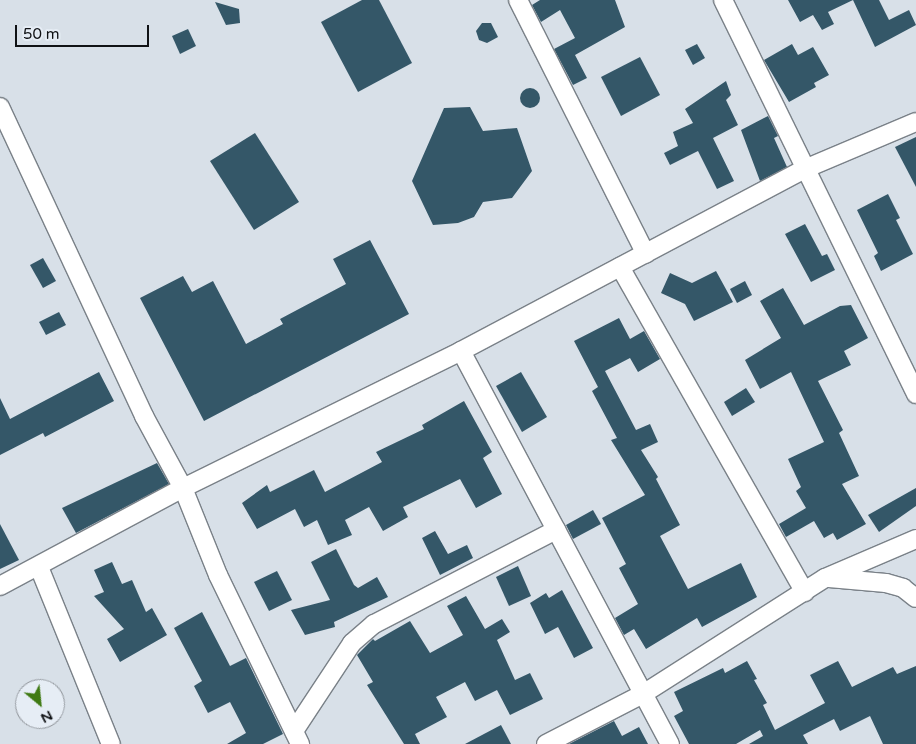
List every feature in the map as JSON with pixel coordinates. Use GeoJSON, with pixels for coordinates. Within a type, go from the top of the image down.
{"type":"FeatureCollection","features":[{"type":"Feature","properties":{"kind":"street"},"geometry":{"type":"LineString","coordinates":[[518,0],[646,254]]}},
{"type":"Feature","properties":{"kind":"street"},"geometry":{"type":"LineString","coordinates":[[723,0],[807,168],[916,394]]}},
{"type":"Feature","properties":{"kind":"street"},"geometry":{"type":"LineString","coordinates":[[0,107],[144,416],[183,488],[218,575],[297,738]]}},
{"type":"Feature","properties":{"kind":"street"},"geometry":{"type":"LineString","coordinates":[[0,586],[40,567],[183,488],[462,351],[807,168],[916,122]]}},
{"type":"Feature","properties":{"kind":"street"},"geometry":{"type":"LineString","coordinates":[[620,267],[805,592]]}},
{"type":"Feature","properties":{"kind":"street"},"geometry":{"type":"LineString","coordinates":[[462,351],[670,744]]}},
{"type":"Feature","properties":{"kind":"street"},"geometry":{"type":"LineString","coordinates":[[297,738],[352,643],[374,624],[556,530]]}},
{"type":"Feature","properties":{"kind":"street"},"geometry":{"type":"LineString","coordinates":[[546,744],[643,694],[825,578],[916,539]]}},
{"type":"Feature","properties":{"kind":"street"},"geometry":{"type":"LineString","coordinates":[[40,567],[111,744]]}},
{"type":"Feature","properties":{"kind":"street"},"geometry":{"type":"LineString","coordinates":[[825,578],[886,583],[903,588],[916,598]]}},
{"type":"Feature","properties":{"kind":"building"},"geometry":{"type":"Polygon","coordinates":[[[362,0],[379,0],[412,63],[358,92],[321,22],[362,0]]]}},
{"type":"Feature","properties":{"kind":"building"},"geometry":{"type":"Polygon","coordinates":[[[540,0],[615,0],[625,27],[575,55],[587,78],[573,85],[554,49],[575,38],[560,10],[541,22],[532,5],[540,0]]]}},
{"type":"Feature","properties":{"kind":"building"},"geometry":{"type":"Polygon","coordinates":[[[788,0],[853,0],[828,12],[834,24],[822,30],[813,15],[800,22],[788,0]]]}},
{"type":"Feature","properties":{"kind":"building"},"geometry":{"type":"Polygon","coordinates":[[[853,0],[879,0],[889,20],[909,10],[916,25],[875,47],[853,0]]]}},
{"type":"Feature","properties":{"kind":"building"},"geometry":{"type":"Polygon","coordinates":[[[215,2],[239,9],[240,23],[226,25],[215,2]]]}},
{"type":"Feature","properties":{"kind":"building"},"geometry":{"type":"Polygon","coordinates":[[[482,23],[491,23],[498,37],[487,43],[479,40],[476,31],[482,23]]]}},
{"type":"Feature","properties":{"kind":"building"},"geometry":{"type":"Polygon","coordinates":[[[188,29],[196,46],[180,54],[172,36],[188,29]]]}},
{"type":"Feature","properties":{"kind":"building"},"geometry":{"type":"Polygon","coordinates":[[[697,44],[705,58],[693,65],[685,50],[697,44]]]}},
{"type":"Feature","properties":{"kind":"building"},"geometry":{"type":"Polygon","coordinates":[[[792,44],[798,55],[813,47],[829,75],[814,83],[816,87],[789,102],[764,60],[792,44]]]}},
{"type":"Feature","properties":{"kind":"building"},"geometry":{"type":"Polygon","coordinates":[[[640,57],[660,95],[621,116],[601,77],[640,57]]]}},
{"type":"Feature","properties":{"kind":"building"},"geometry":{"type":"Polygon","coordinates":[[[726,81],[731,95],[726,100],[738,125],[713,138],[734,181],[717,189],[698,151],[670,165],[664,153],[678,146],[673,132],[693,123],[685,109],[726,81]]]}},
{"type":"Feature","properties":{"kind":"building"},"geometry":{"type":"Polygon","coordinates":[[[526,88],[534,88],[540,94],[540,102],[534,108],[526,108],[520,102],[520,94],[526,88]]]}},
{"type":"Feature","properties":{"kind":"building"},"geometry":{"type":"Polygon","coordinates":[[[470,107],[483,131],[517,128],[532,171],[512,198],[483,202],[474,217],[458,223],[433,225],[412,181],[444,108],[470,107]]]}},
{"type":"Feature","properties":{"kind":"building"},"geometry":{"type":"Polygon","coordinates":[[[768,116],[778,136],[774,138],[787,167],[760,181],[741,130],[768,116]]]}},
{"type":"Feature","properties":{"kind":"building"},"geometry":{"type":"Polygon","coordinates":[[[255,133],[299,202],[254,230],[210,161],[255,133]]]}},
{"type":"Feature","properties":{"kind":"building"},"geometry":{"type":"Polygon","coordinates":[[[916,137],[916,187],[895,147],[916,137]]]}},
{"type":"Feature","properties":{"kind":"building"},"geometry":{"type":"Polygon","coordinates":[[[888,194],[900,218],[896,220],[913,254],[881,271],[874,256],[878,253],[857,210],[888,194]]]}},
{"type":"Feature","properties":{"kind":"building"},"geometry":{"type":"Polygon","coordinates":[[[805,224],[822,256],[827,254],[835,270],[811,282],[785,234],[805,224]]]}},
{"type":"Feature","properties":{"kind":"building"},"geometry":{"type":"Polygon","coordinates":[[[370,240],[409,314],[204,421],[140,298],[183,276],[192,292],[213,281],[246,344],[283,324],[280,319],[346,284],[333,259],[370,240]]]}},
{"type":"Feature","properties":{"kind":"building"},"geometry":{"type":"Polygon","coordinates":[[[43,258],[56,281],[43,288],[30,265],[43,258]]]}},
{"type":"Feature","properties":{"kind":"building"},"geometry":{"type":"Polygon","coordinates":[[[716,271],[733,302],[694,321],[685,304],[661,293],[670,273],[692,283],[716,271]]]}},
{"type":"Feature","properties":{"kind":"building"},"geometry":{"type":"Polygon","coordinates":[[[745,281],[752,295],[737,303],[730,289],[745,281]]]}},
{"type":"Feature","properties":{"kind":"building"},"geometry":{"type":"Polygon","coordinates":[[[783,288],[804,325],[840,306],[851,305],[868,338],[844,351],[851,365],[818,381],[843,430],[839,433],[859,476],[842,484],[866,524],[837,540],[833,533],[824,538],[814,521],[786,537],[779,524],[806,508],[796,491],[801,487],[788,459],[824,442],[791,372],[760,389],[745,360],[781,338],[760,301],[783,288]]]}},
{"type":"Feature","properties":{"kind":"building"},"geometry":{"type":"Polygon","coordinates":[[[59,312],[66,325],[46,335],[39,322],[59,312]]]}},
{"type":"Feature","properties":{"kind":"building"},"geometry":{"type":"Polygon","coordinates":[[[619,318],[630,339],[644,331],[660,359],[638,372],[630,358],[605,371],[636,430],[650,424],[658,442],[641,450],[658,477],[656,479],[680,525],[660,536],[688,589],[741,563],[757,597],[702,627],[697,618],[646,649],[634,629],[624,635],[615,618],[638,604],[619,568],[626,564],[602,518],[645,495],[611,440],[617,438],[592,391],[598,387],[574,341],[619,318]]]}},
{"type":"Feature","properties":{"kind":"building"},"geometry":{"type":"Polygon","coordinates":[[[99,372],[114,401],[45,437],[43,433],[0,455],[0,398],[10,419],[99,372]]]}},
{"type":"Feature","properties":{"kind":"building"},"geometry":{"type":"Polygon","coordinates":[[[521,372],[547,417],[522,432],[496,386],[521,372]]]}},
{"type":"Feature","properties":{"kind":"building"},"geometry":{"type":"Polygon","coordinates":[[[746,388],[755,402],[732,416],[724,402],[746,388]]]}},
{"type":"Feature","properties":{"kind":"building"},"geometry":{"type":"Polygon","coordinates":[[[464,401],[492,452],[483,458],[502,494],[476,508],[460,479],[403,507],[408,517],[383,531],[369,507],[345,520],[352,535],[328,545],[317,520],[304,527],[295,509],[257,529],[242,503],[267,485],[270,492],[314,470],[325,492],[382,462],[376,452],[424,429],[422,425],[464,401]]]}},
{"type":"Feature","properties":{"kind":"building"},"geometry":{"type":"Polygon","coordinates":[[[157,463],[169,484],[76,533],[62,508],[157,463]]]}},
{"type":"Feature","properties":{"kind":"building"},"geometry":{"type":"Polygon","coordinates":[[[916,488],[916,506],[879,532],[868,515],[916,488]]]}},
{"type":"Feature","properties":{"kind":"building"},"geometry":{"type":"Polygon","coordinates":[[[593,510],[601,524],[573,539],[566,525],[593,510]]]}},
{"type":"Feature","properties":{"kind":"building"},"geometry":{"type":"Polygon","coordinates":[[[0,524],[19,560],[0,569],[0,524]]]}},
{"type":"Feature","properties":{"kind":"building"},"geometry":{"type":"Polygon","coordinates":[[[435,531],[448,554],[467,545],[473,558],[440,575],[422,538],[435,531]]]}},
{"type":"Feature","properties":{"kind":"building"},"geometry":{"type":"Polygon","coordinates":[[[336,549],[354,585],[358,588],[377,577],[388,597],[334,622],[335,627],[305,635],[291,610],[330,600],[311,562],[336,549]]]}},
{"type":"Feature","properties":{"kind":"building"},"geometry":{"type":"Polygon","coordinates":[[[112,562],[122,584],[132,580],[146,612],[152,608],[167,635],[120,662],[107,639],[124,629],[94,596],[104,592],[94,570],[112,562]]]}},
{"type":"Feature","properties":{"kind":"building"},"geometry":{"type":"Polygon","coordinates":[[[518,566],[531,596],[509,606],[496,577],[518,566]]]}},
{"type":"Feature","properties":{"kind":"building"},"geometry":{"type":"Polygon","coordinates":[[[277,571],[292,600],[269,611],[254,582],[277,571]]]}},
{"type":"Feature","properties":{"kind":"building"},"geometry":{"type":"Polygon","coordinates":[[[562,590],[593,648],[574,658],[558,627],[545,634],[530,603],[546,593],[549,598],[562,590]]]}},
{"type":"Feature","properties":{"kind":"building"},"geometry":{"type":"Polygon","coordinates":[[[466,596],[485,629],[502,619],[510,632],[497,640],[515,680],[530,673],[543,699],[510,715],[497,690],[475,701],[465,682],[436,697],[447,717],[415,734],[420,744],[404,744],[367,685],[373,682],[357,655],[373,639],[375,641],[410,621],[430,653],[463,635],[447,606],[466,596]]]}},
{"type":"Feature","properties":{"kind":"building"},"geometry":{"type":"Polygon","coordinates":[[[202,612],[230,666],[246,658],[283,734],[263,744],[227,744],[246,733],[230,702],[208,713],[194,686],[202,681],[174,628],[202,612]]]}},
{"type":"Feature","properties":{"kind":"building"},"geometry":{"type":"Polygon","coordinates":[[[747,661],[757,679],[754,680],[767,703],[763,705],[775,730],[825,703],[810,675],[838,661],[852,687],[893,667],[897,674],[916,666],[916,744],[883,744],[870,716],[840,731],[834,719],[803,735],[808,744],[749,744],[763,736],[760,730],[736,744],[689,744],[674,716],[683,711],[674,692],[723,668],[725,673],[747,661]]]}},
{"type":"Feature","properties":{"kind":"building"},"geometry":{"type":"Polygon","coordinates":[[[614,721],[622,736],[639,727],[648,744],[569,744],[614,721]]]}},
{"type":"Feature","properties":{"kind":"building"},"geometry":{"type":"Polygon","coordinates":[[[501,725],[511,744],[465,744],[501,725]]]}}]}
